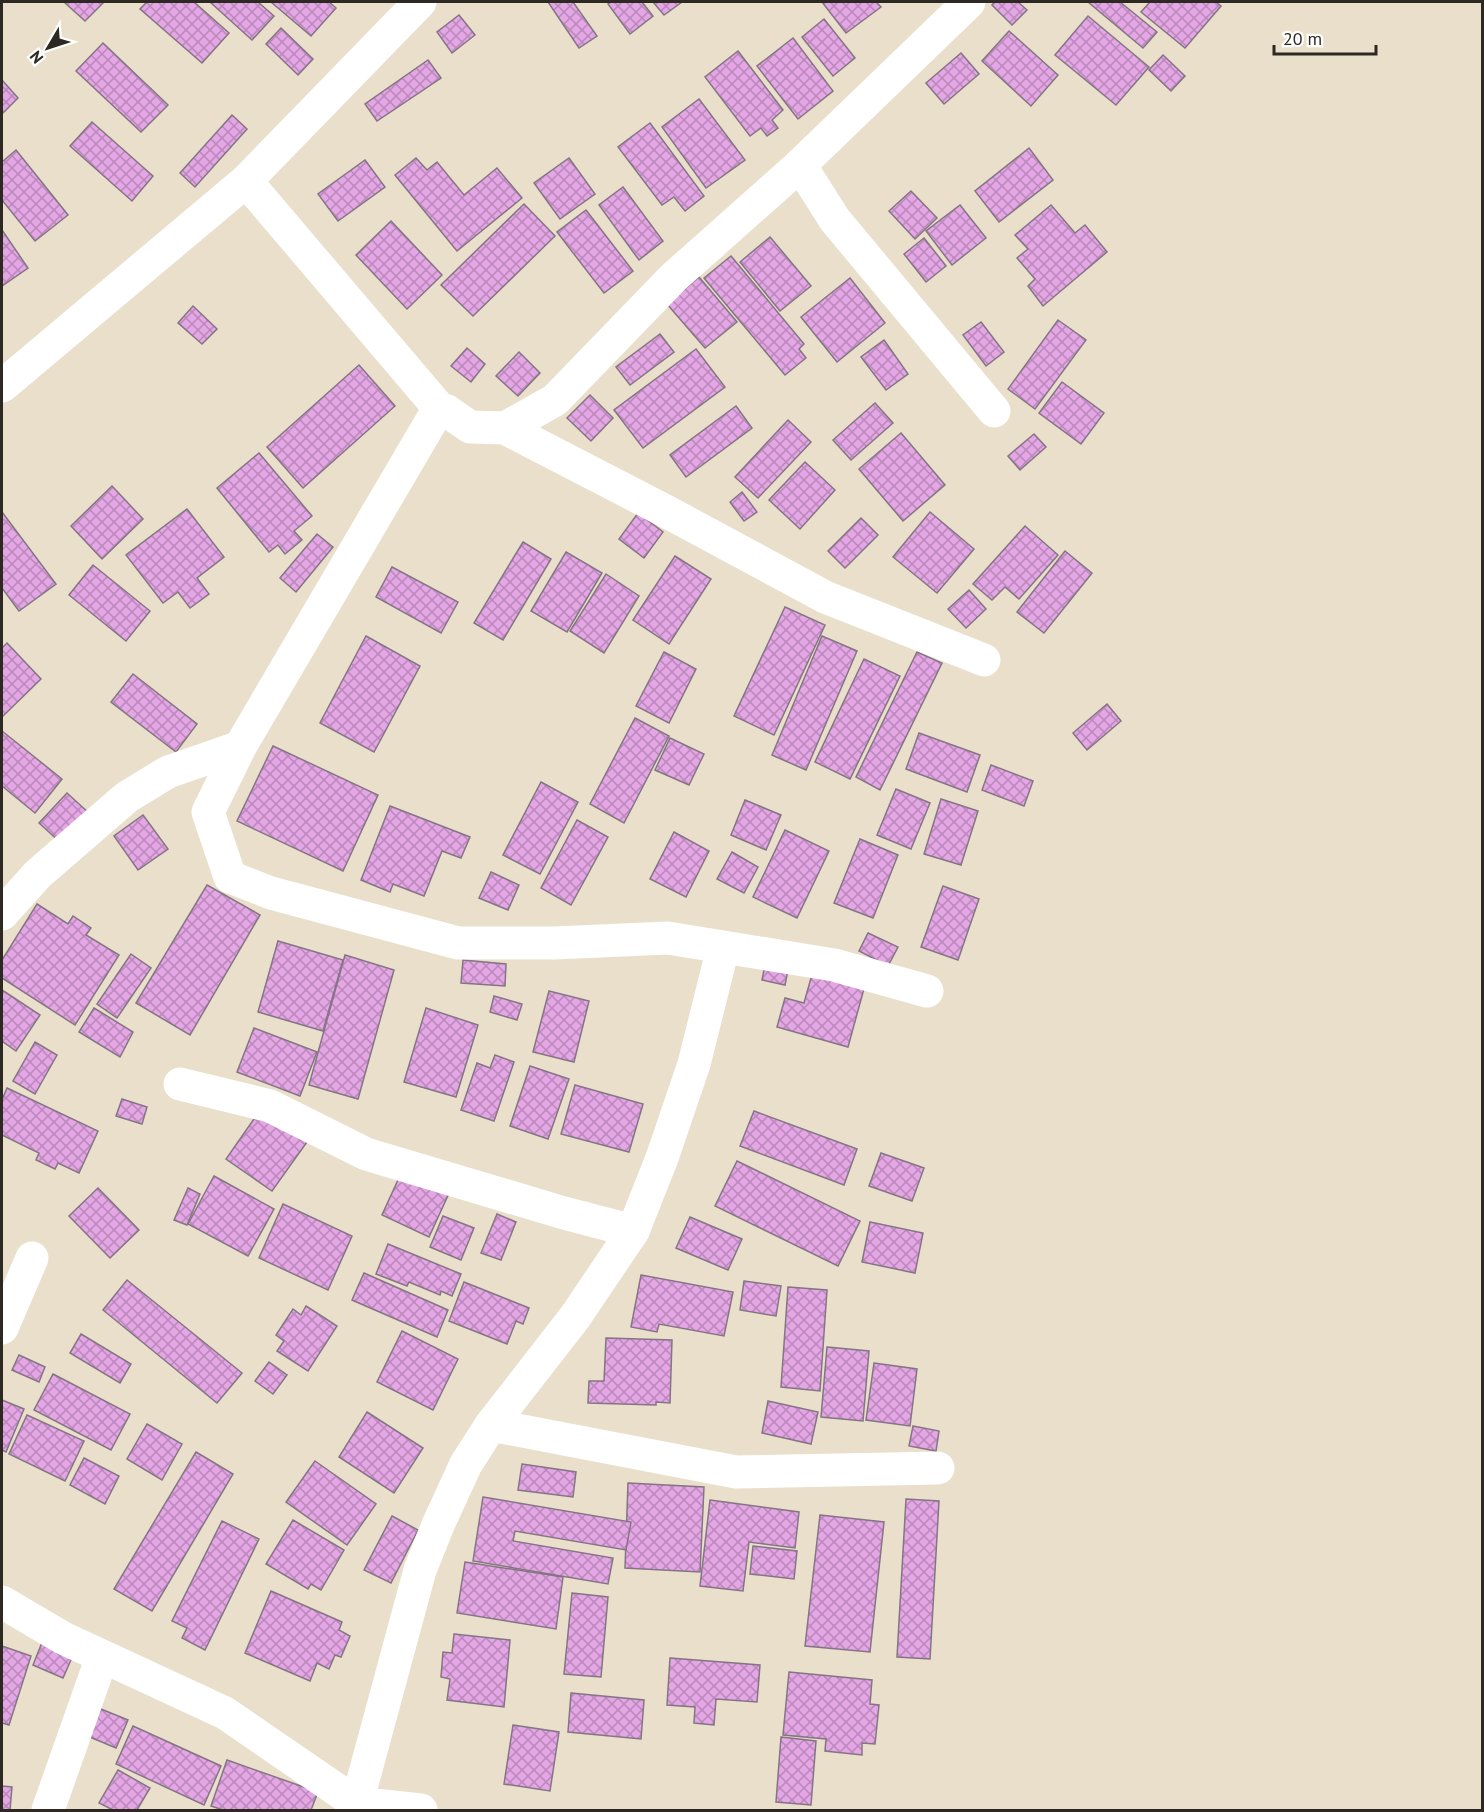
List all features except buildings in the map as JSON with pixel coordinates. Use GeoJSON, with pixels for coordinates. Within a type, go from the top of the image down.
{"type":"FeatureCollection","features":[{"type":"Feature","properties":{"kind":"street"},"geometry":{"type":"LineString","coordinates":[[2,386],[246,181],[420,2]]}},
{"type":"Feature","properties":{"kind":"street"},"geometry":{"type":"LineString","coordinates":[[506,428],[555,400],[673,278],[800,165],[969,2]]}},
{"type":"Feature","properties":{"kind":"street"},"geometry":{"type":"LineString","coordinates":[[800,165],[835,220],[994,411]]}},
{"type":"Feature","properties":{"kind":"street"},"geometry":{"type":"LineString","coordinates":[[246,181],[439,408],[470,427],[506,428],[825,597],[984,660]]}},
{"type":"Feature","properties":{"kind":"street"},"geometry":{"type":"LineString","coordinates":[[208,812],[240,747],[439,408]]}},
{"type":"Feature","properties":{"kind":"street"},"geometry":{"type":"LineString","coordinates":[[2,914],[38,874],[118,805],[168,772],[240,747]]}},
{"type":"Feature","properties":{"kind":"street"},"geometry":{"type":"LineString","coordinates":[[168,772],[208,812],[230,877],[271,893],[458,943],[554,943],[668,938],[834,965],[927,991]]}},
{"type":"Feature","properties":{"kind":"street"},"geometry":{"type":"LineString","coordinates":[[356,1807],[420,1570],[438,1525],[466,1464],[491,1425],[575,1317],[633,1231],[662,1158],[694,1064],[723,948]]}},
{"type":"Feature","properties":{"kind":"street"},"geometry":{"type":"LineString","coordinates":[[180,1084],[270,1106],[366,1154],[564,1213],[633,1231]]}},
{"type":"Feature","properties":{"kind":"street"},"geometry":{"type":"LineString","coordinates":[[2,1328],[32,1258]]}},
{"type":"Feature","properties":{"kind":"street"},"geometry":{"type":"LineString","coordinates":[[491,1425],[736,1472],[938,1468]]}},
{"type":"Feature","properties":{"kind":"street"},"geometry":{"type":"LineString","coordinates":[[2,1602],[63,1638],[225,1713],[356,1807],[421,1810]]}},
{"type":"Feature","properties":{"kind":"street"},"geometry":{"type":"LineString","coordinates":[[48,1810],[102,1657]]}}]}
